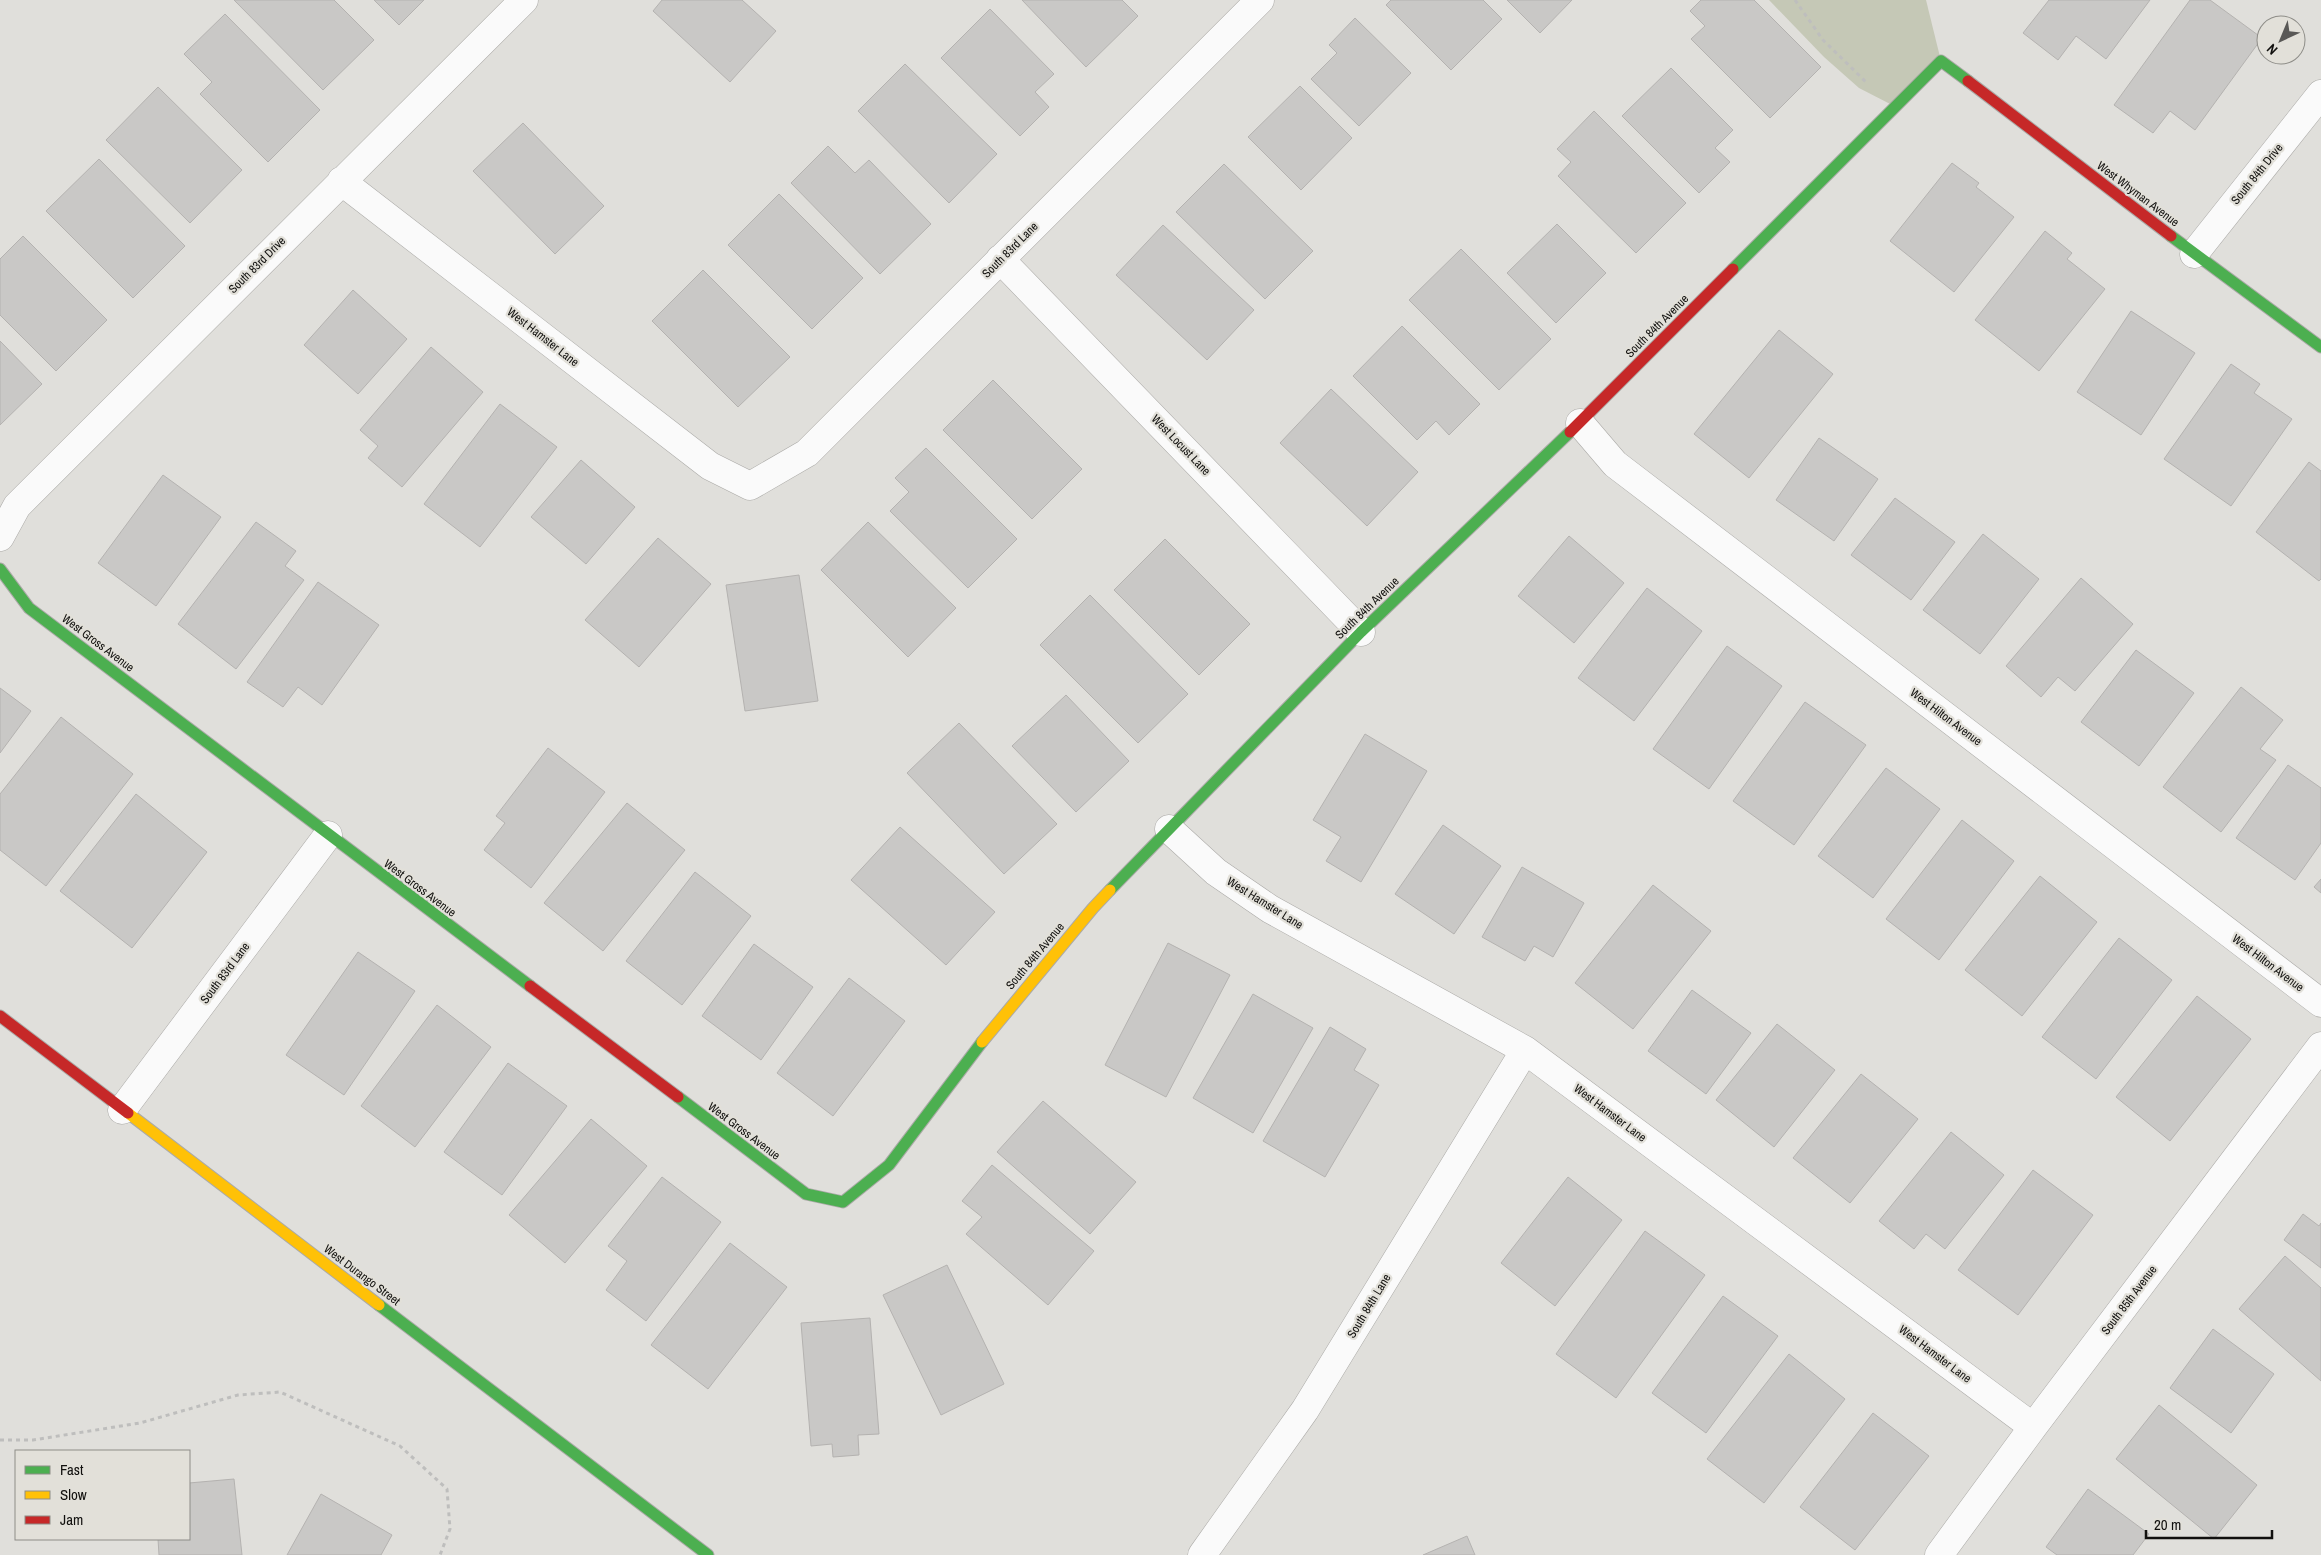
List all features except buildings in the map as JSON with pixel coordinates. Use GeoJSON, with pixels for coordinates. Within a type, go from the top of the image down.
{"type":"FeatureCollection","features":[{"type":"Feature","properties":{"kind":"street","name":"South 83rd Drive"},"geometry":{"type":"LineString","coordinates":[[0,537],[17,506],[524,0]]}},
{"type":"Feature","properties":{"kind":"street","name":"South 83rd Lane"},"geometry":{"type":"LineString","coordinates":[[750,486],[808,452],[1260,0]]}},
{"type":"Feature","properties":{"kind":"street","name":"South 84th Avenue"},"geometry":{"type":"LineString","coordinates":[[843,1202],[889,1165],[989,1034],[1093,908],[1169,829],[1361,632],[1580,423],[1941,62]]}},
{"type":"Feature","properties":{"kind":"street","name":"West Whyman Avenue"},"geometry":{"type":"LineString","coordinates":[[1941,62],[2194,254],[2321,347]]}},
{"type":"Feature","properties":{"kind":"street","name":"South 84th Drive"},"geometry":{"type":"LineString","coordinates":[[2194,254],[2321,94]]}},
{"type":"Feature","properties":{"kind":"street","name":"West Hamster Lane"},"geometry":{"type":"LineString","coordinates":[[341,181],[710,466],[750,486]]}},
{"type":"Feature","properties":{"kind":"street","name":"West Locust Lane"},"geometry":{"type":"LineString","coordinates":[[1000,259],[1361,632]]}},
{"type":"Feature","properties":{"kind":"street","name":"West Hilton Avenue"},"geometry":{"type":"LineString","coordinates":[[1580,423],[1615,464],[2321,1003]]}},
{"type":"Feature","properties":{"kind":"street","name":"West Gross Avenue"},"geometry":{"type":"LineString","coordinates":[[0,569],[29,608],[806,1194],[843,1202]]}},
{"type":"Feature","properties":{"kind":"street","name":"West Hamster Lane"},"geometry":{"type":"LineString","coordinates":[[1169,829],[1216,872],[1270,909],[1525,1050],[2033,1426]]}},
{"type":"Feature","properties":{"kind":"street","name":"South 83rd Lane"},"geometry":{"type":"LineString","coordinates":[[122,1110],[328,835]]}},
{"type":"Feature","properties":{"kind":"street","name":"West Durango Street"},"geometry":{"type":"LineString","coordinates":[[0,1016],[708,1555]]}},
{"type":"Feature","properties":{"kind":"street","name":"South 85th Avenue"},"geometry":{"type":"LineString","coordinates":[[1939,1555],[2033,1426],[2321,1046]]}},
{"type":"Feature","properties":{"kind":"street","name":"South 84th Lane"},"geometry":{"type":"LineString","coordinates":[[1202,1555],[1305,1410],[1525,1050]]}},
{"type":"Feature","properties":{"kind":"path"},"geometry":{"type":"LineString","coordinates":[[1795,0],[1823,40],[1856,75],[1896,107]]}},
{"type":"Feature","properties":{"kind":"path"},"geometry":{"type":"LineString","coordinates":[[0,1440],[33,1440],[140,1423],[238,1395],[280,1392],[400,1446],[447,1489],[450,1529],[440,1555]]}},
{"type":"Feature","properties":{"kind":"green space"},"geometry":{"type":"Polygon","coordinates":[[[1769,0],[1926,0],[1941,61],[1896,107],[1859,88],[1824,57],[1769,0]]]}},
{"type":"Feature","properties":{"kind":"traffic: fast"},"geometry":{"type":"LineString","coordinates":[[1733,269],[1941,61],[1968,81]]}},
{"type":"Feature","properties":{"kind":"traffic: fast"},"geometry":{"type":"LineString","coordinates":[[2171,236],[2321,347]]}},
{"type":"Feature","properties":{"kind":"traffic: fast"},"geometry":{"type":"LineString","coordinates":[[1110,890],[1361,632],[1570,432]]}},
{"type":"Feature","properties":{"kind":"traffic: fast"},"geometry":{"type":"LineString","coordinates":[[0,569],[29,608],[530,986]]}},
{"type":"Feature","properties":{"kind":"traffic: fast"},"geometry":{"type":"LineString","coordinates":[[678,1097],[806,1194],[843,1202],[889,1165],[982,1042]]}},
{"type":"Feature","properties":{"kind":"traffic: fast"},"geometry":{"type":"LineString","coordinates":[[379,1305],[708,1555]]}},
{"type":"Feature","properties":{"kind":"traffic: slow"},"geometry":{"type":"LineString","coordinates":[[982,1042],[1110,890]]}},
{"type":"Feature","properties":{"kind":"traffic: slow"},"geometry":{"type":"LineString","coordinates":[[128,1113],[379,1305]]}},
{"type":"Feature","properties":{"kind":"traffic: jam"},"geometry":{"type":"LineString","coordinates":[[1968,81],[2171,236]]}},
{"type":"Feature","properties":{"kind":"traffic: jam"},"geometry":{"type":"LineString","coordinates":[[1570,432],[1733,269]]}},
{"type":"Feature","properties":{"kind":"traffic: jam"},"geometry":{"type":"LineString","coordinates":[[530,986],[678,1097]]}},
{"type":"Feature","properties":{"kind":"traffic: jam"},"geometry":{"type":"LineString","coordinates":[[0,1016],[128,1113]]}}]}
